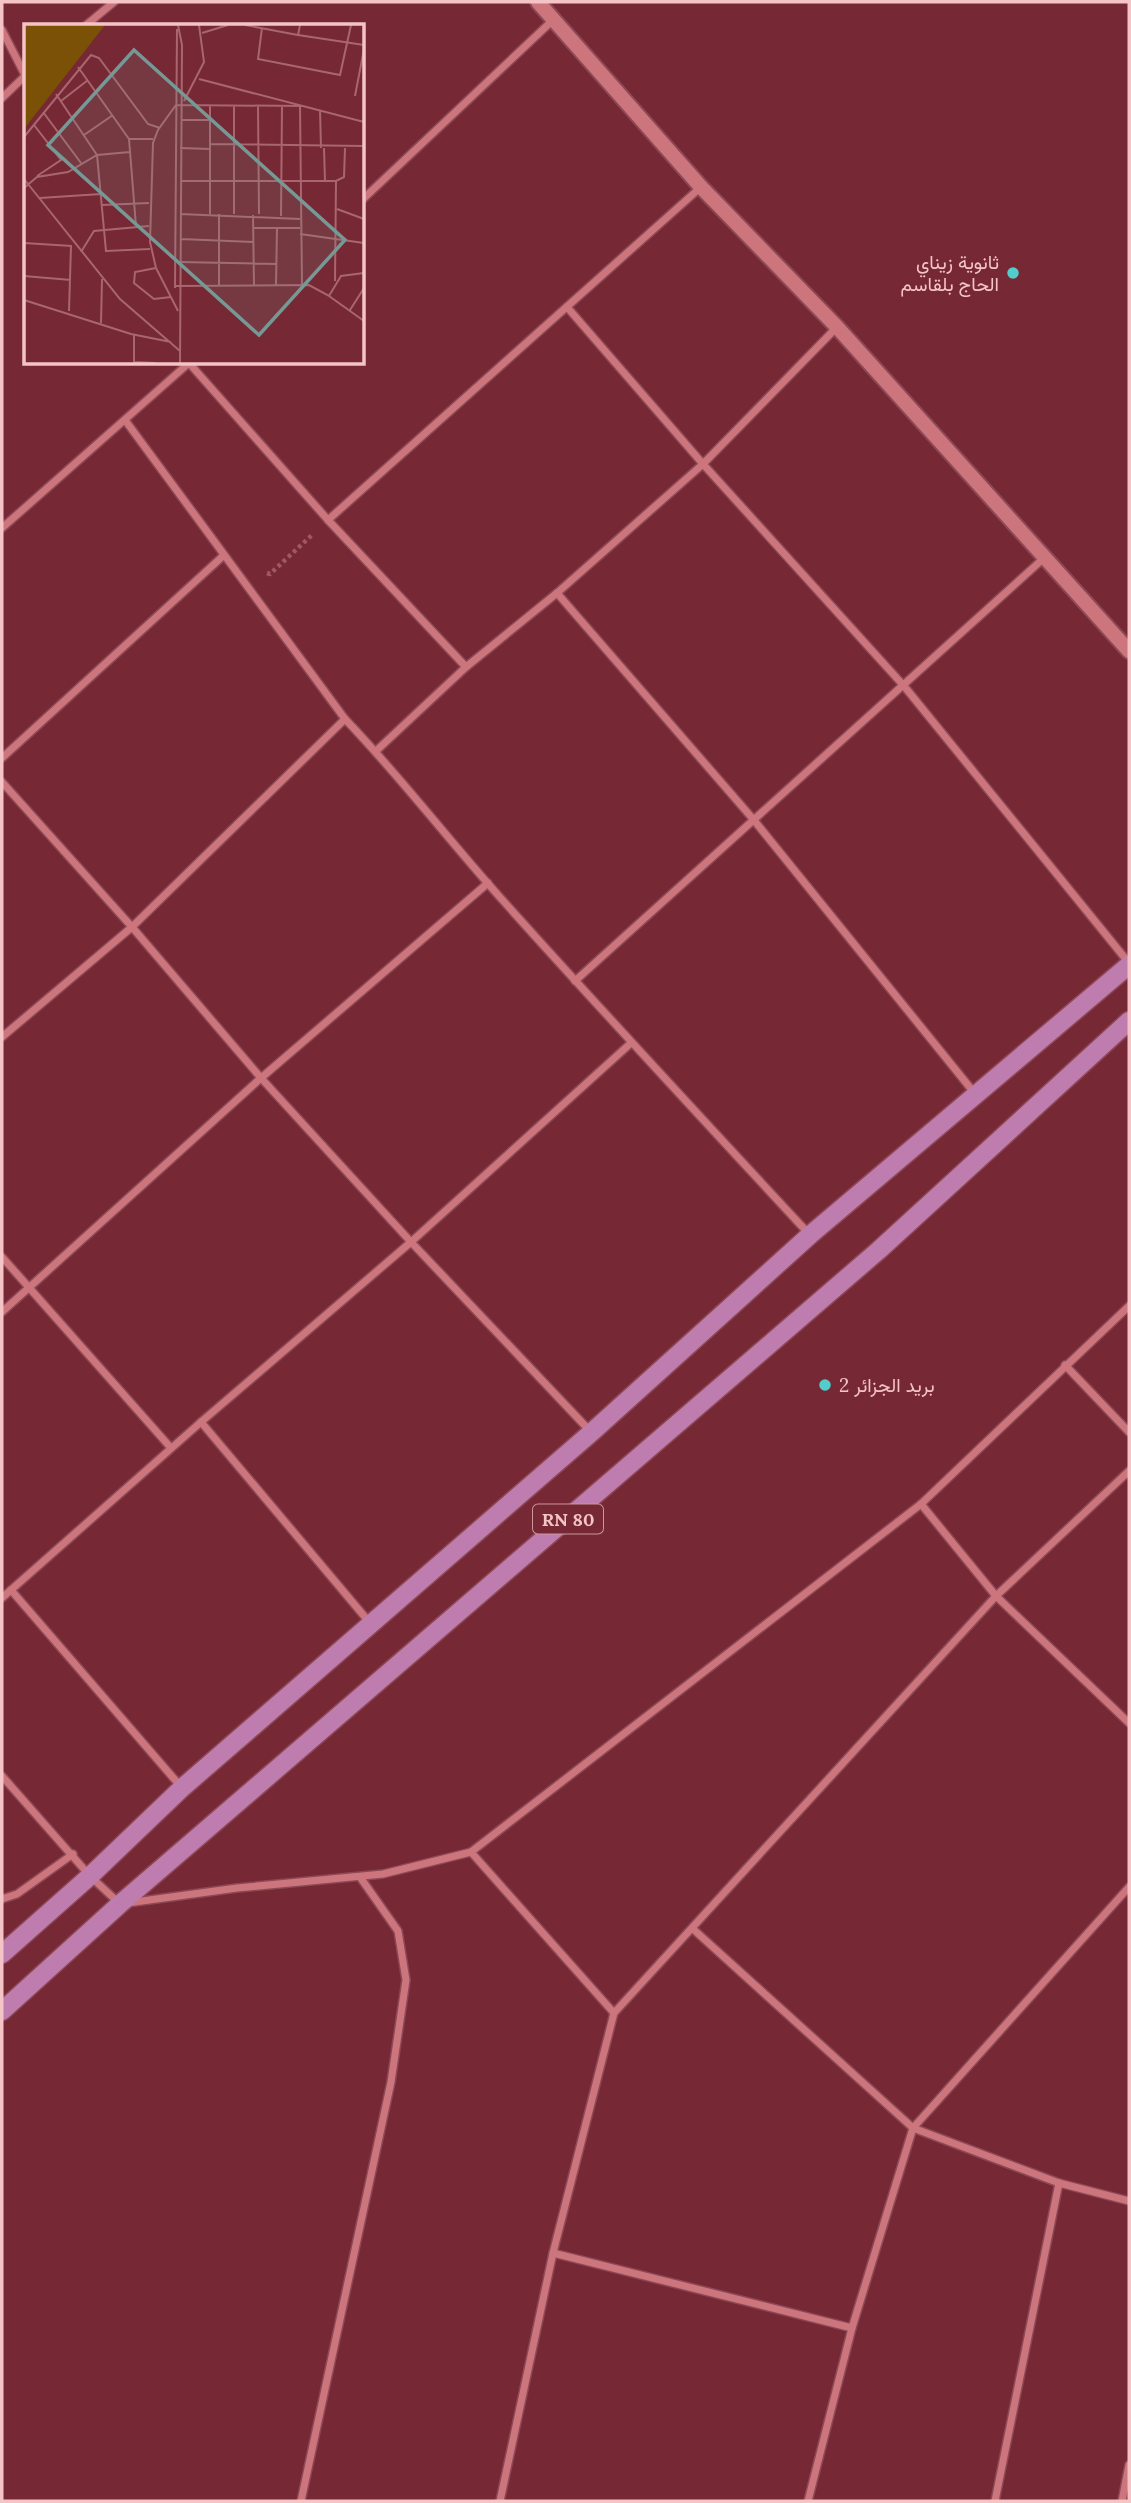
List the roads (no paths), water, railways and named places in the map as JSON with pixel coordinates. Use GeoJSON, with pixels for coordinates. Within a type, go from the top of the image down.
{"type":"FeatureCollection","features":[{"type":"Feature","properties":{"kind":"main road"},"geometry":{"type":"LineString","coordinates":[[538,2],[702,187],[837,327],[1129,651]]}},
{"type":"Feature","properties":{"kind":"main road","name":"RN 80"},"geometry":{"type":"LineString","coordinates":[[2,1954],[90,1876],[182,1787],[592,1432],[810,1235],[977,1096],[1129,964]]}},
{"type":"Feature","properties":{"kind":"main road","name":"RN 80"},"geometry":{"type":"LineString","coordinates":[[2,2011],[120,1904],[879,1250],[1129,1021]]}},
{"type":"Feature","properties":{"kind":"street"},"geometry":{"type":"LineString","coordinates":[[87,24],[114,2]]}},
{"type":"Feature","properties":{"kind":"street"},"geometry":{"type":"LineString","coordinates":[[364,198],[554,20]]}},
{"type":"Feature","properties":{"kind":"street"},"geometry":{"type":"LineString","coordinates":[[2,30],[24,72]]}},
{"type":"Feature","properties":{"kind":"street"},"geometry":{"type":"LineString","coordinates":[[2,98],[24,78]]}},
{"type":"Feature","properties":{"kind":"street"},"geometry":{"type":"LineString","coordinates":[[328,520],[702,187]]}},
{"type":"Feature","properties":{"kind":"street"},"geometry":{"type":"LineString","coordinates":[[567,307],[703,464],[904,686],[1129,964]]}},
{"type":"Feature","properties":{"kind":"street"},"geometry":{"type":"LineString","coordinates":[[376,751],[466,667],[557,593],[703,464],[837,327]]}},
{"type":"Feature","properties":{"kind":"street"},"geometry":{"type":"LineString","coordinates":[[2,528],[189,364]]}},
{"type":"Feature","properties":{"kind":"street"},"geometry":{"type":"LineString","coordinates":[[191,364],[328,520],[466,667]]}},
{"type":"Feature","properties":{"kind":"street"},"geometry":{"type":"LineString","coordinates":[[125,420],[345,719],[376,751],[575,981],[810,1235]]}},
{"type":"Feature","properties":{"kind":"street"},"geometry":{"type":"LineString","coordinates":[[2,758],[223,556]]}},
{"type":"Feature","properties":{"kind":"street"},"geometry":{"type":"LineString","coordinates":[[575,981],[1044,558]]}},
{"type":"Feature","properties":{"kind":"street"},"geometry":{"type":"LineString","coordinates":[[557,593],[753,819],[977,1096]]}},
{"type":"Feature","properties":{"kind":"street"},"geometry":{"type":"LineString","coordinates":[[2,1037],[132,927],[345,719]]}},
{"type":"Feature","properties":{"kind":"street"},"geometry":{"type":"LineString","coordinates":[[2,782],[132,927],[261,1078],[411,1242],[592,1432]]}},
{"type":"Feature","properties":{"kind":"street"},"geometry":{"type":"LineString","coordinates":[[2,1312],[261,1078],[488,883]]}},
{"type":"Feature","properties":{"kind":"street"},"geometry":{"type":"LineString","coordinates":[[2,1598],[171,1448],[411,1242],[631,1042]]}},
{"type":"Feature","properties":{"kind":"street"},"geometry":{"type":"LineString","coordinates":[[2,1257],[171,1448]]}},
{"type":"Feature","properties":{"kind":"street"},"geometry":{"type":"LineString","coordinates":[[2,1776],[90,1876],[120,1904],[237,1888],[360,1877],[433,1863],[471,1852],[921,1504],[1129,1306]]}},
{"type":"Feature","properties":{"kind":"street"},"geometry":{"type":"LineString","coordinates":[[1065,1366],[1129,1432]]}},
{"type":"Feature","properties":{"kind":"street"},"geometry":{"type":"LineString","coordinates":[[201,1422],[370,1623]]}},
{"type":"Feature","properties":{"kind":"street"},"geometry":{"type":"LineString","coordinates":[[500,2501],[553,2253],[614,2013],[996,1596],[1129,1471]]}},
{"type":"Feature","properties":{"kind":"street"},"geometry":{"type":"LineString","coordinates":[[921,1504],[996,1596],[1129,1723]]}},
{"type":"Feature","properties":{"kind":"street"},"geometry":{"type":"LineString","coordinates":[[11,1590],[182,1787]]}},
{"type":"Feature","properties":{"kind":"street"},"geometry":{"type":"LineString","coordinates":[[471,1852],[614,2013]]}},
{"type":"Feature","properties":{"kind":"street"},"geometry":{"type":"LineString","coordinates":[[2,1899],[17,1894],[73,1854]]}},
{"type":"Feature","properties":{"kind":"street"},"geometry":{"type":"LineString","coordinates":[[301,2501],[391,2082],[406,1980],[398,1931],[360,1877]]}},
{"type":"Feature","properties":{"kind":"street"},"geometry":{"type":"LineString","coordinates":[[808,2501],[852,2328],[913,2129],[1129,1887]]}},
{"type":"Feature","properties":{"kind":"street"},"geometry":{"type":"LineString","coordinates":[[693,1929],[913,2129],[1059,2183],[1129,2201]]}},
{"type":"Feature","properties":{"kind":"street"},"geometry":{"type":"LineString","coordinates":[[995,2501],[1059,2183]]}},
{"type":"Feature","properties":{"kind":"street"},"geometry":{"type":"LineString","coordinates":[[553,2253],[852,2328]]}},
{"type":"Feature","properties":{"kind":"street"},"geometry":{"type":"LineString","coordinates":[[1122,2501],[1129,2465]]}},
{"type":"Feature","properties":{"kind":"place","name":"ثانوية زيناي الحاج بلقاسم"},"geometry":{"type":"Point","coordinates":[1013,273]}},
{"type":"Feature","properties":{"kind":"place","name":"بريد الجزائر 2"},"geometry":{"type":"Point","coordinates":[825,1385]}}]}
